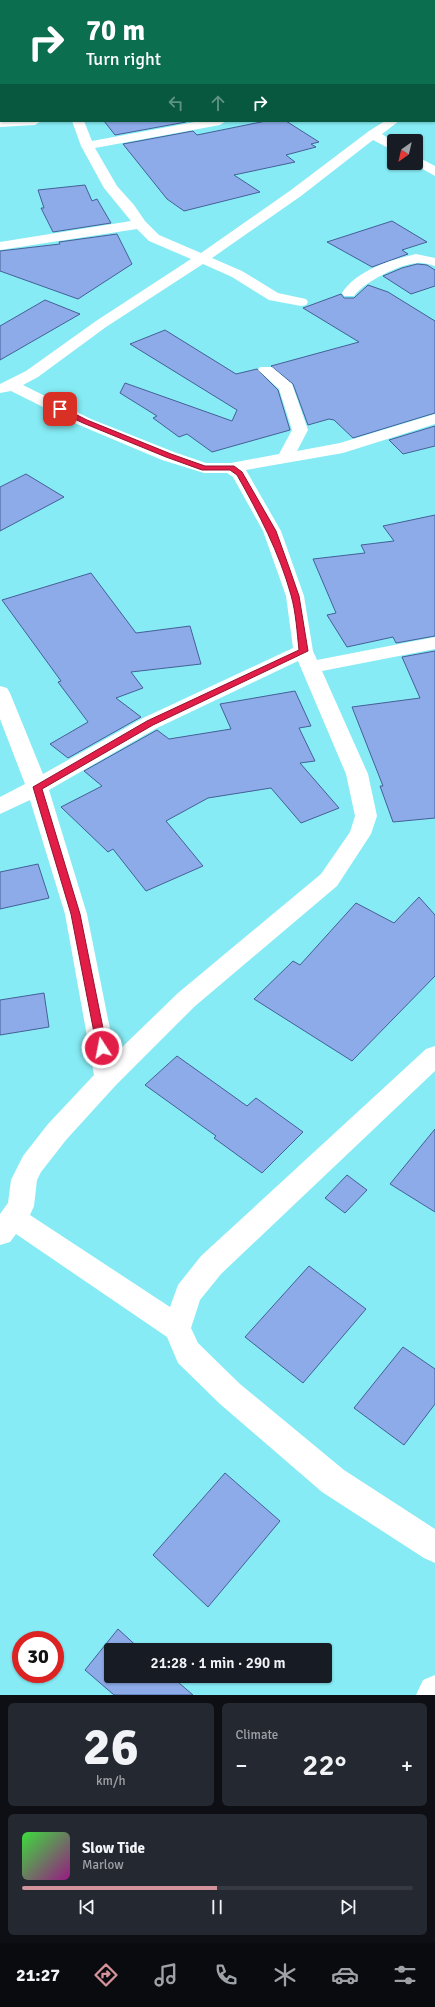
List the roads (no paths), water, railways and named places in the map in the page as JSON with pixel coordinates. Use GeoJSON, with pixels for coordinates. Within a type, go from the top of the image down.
{"type":"FeatureCollection","features":[{"type":"Feature","properties":{"kind":"street"},"geometry":{"type":"LineString","coordinates":[[78,122],[87,146],[111,188],[129,208],[140,224],[154,238],[237,274],[274,297],[301,302]]}},
{"type":"Feature","properties":{"kind":"street"},"geometry":{"type":"LineString","coordinates":[[87,146],[215,122]]}},
{"type":"Feature","properties":{"kind":"street"},"geometry":{"type":"LineString","coordinates":[[6,387],[32,374],[101,324],[203,258],[296,193],[373,134],[391,122]]}},
{"type":"Feature","properties":{"kind":"street"},"geometry":{"type":"LineString","coordinates":[[373,134],[387,143]]}},
{"type":"Feature","properties":{"kind":"street"},"geometry":{"type":"LineString","coordinates":[[423,164],[435,172]]}},
{"type":"Feature","properties":{"kind":"street"},"geometry":{"type":"LineString","coordinates":[[0,246],[140,224]]}},
{"type":"Feature","properties":{"kind":"street"},"geometry":{"type":"LineString","coordinates":[[349,293],[353,287],[375,272],[416,258],[435,262]]}},
{"type":"Feature","properties":{"kind":"street"},"geometry":{"type":"LineString","coordinates":[[266,370],[286,388],[300,430],[285,458]]}},
{"type":"Feature","properties":{"kind":"street"},"geometry":{"type":"LineString","coordinates":[[6,387],[85,422],[168,456],[204,468],[231,468],[344,448],[435,420]]}},
{"type":"Feature","properties":{"kind":"street"},"geometry":{"type":"LineString","coordinates":[[231,468],[240,474],[272,531],[295,596],[307,659],[356,774],[366,816],[360,834],[329,880],[186,1000],[108,1078],[57,1132],[32,1164],[24,1180],[21,1206],[7,1225],[83,1264],[117,1289],[177,1328],[188,1353],[230,1394],[334,1481],[435,1547]]}},
{"type":"Feature","properties":{"kind":"street"},"geometry":{"type":"LineString","coordinates":[[0,806],[37,787],[150,723],[307,659],[435,643]]}},
{"type":"Feature","properties":{"kind":"street"},"geometry":{"type":"LineString","coordinates":[[0,693],[37,787],[76,914],[108,1078]]}},
{"type":"Feature","properties":{"kind":"street"},"geometry":{"type":"LineString","coordinates":[[177,1328],[188,1294],[210,1265],[432,1064]]}}]}
